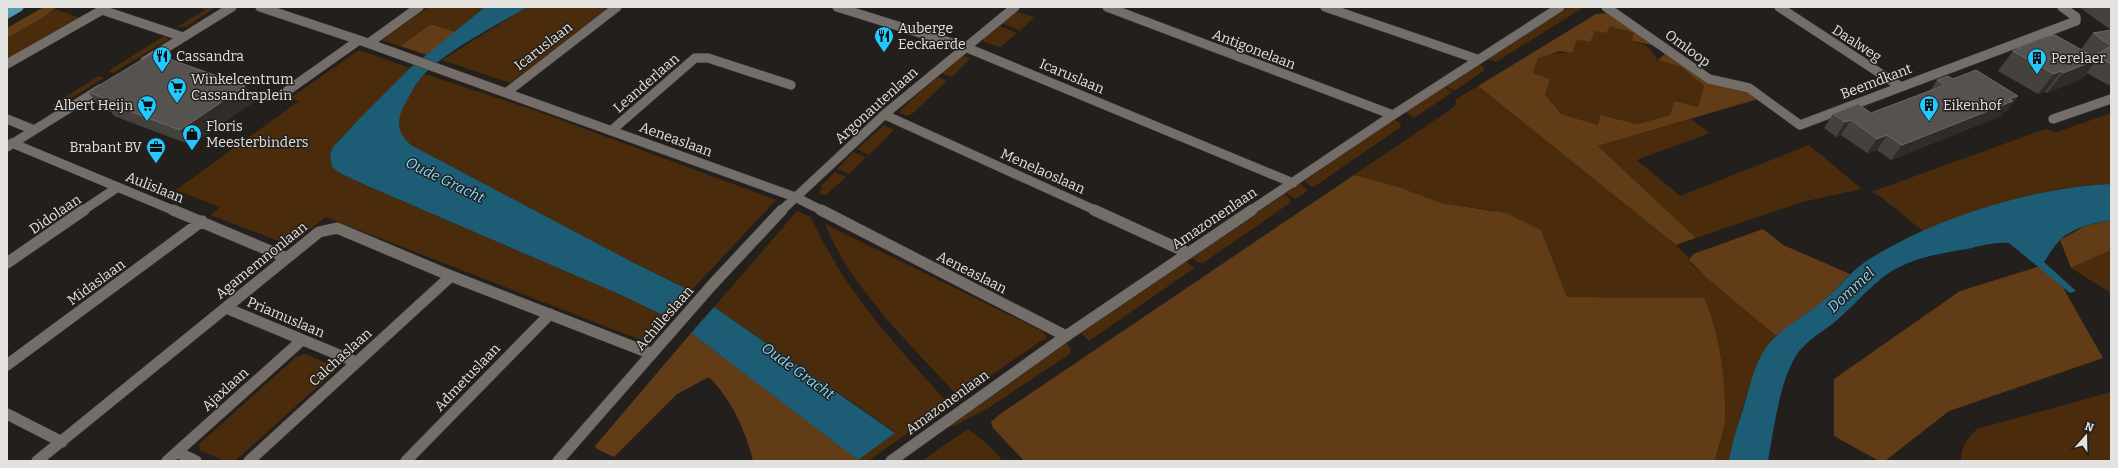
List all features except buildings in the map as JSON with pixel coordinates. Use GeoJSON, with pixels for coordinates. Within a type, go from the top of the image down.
{"type":"FeatureCollection","features":[{"type":"Feature","properties":{"kind":"main road"},"geometry":{"type":"LineString","coordinates":[[7,14],[19,7]]}},
{"type":"Feature","properties":{"kind":"street"},"geometry":{"type":"LineString","coordinates":[[134,68],[232,7]]}},
{"type":"Feature","properties":{"kind":"street","name":"Aeneaslaan"},"geometry":{"type":"LineString","coordinates":[[260,7],[368,43],[795,197],[1066,336]]}},
{"type":"Feature","properties":{"kind":"street"},"geometry":{"type":"LineString","coordinates":[[368,43],[419,7]]}},
{"type":"Feature","properties":{"kind":"street","name":"Icaruslaan"},"geometry":{"type":"LineString","coordinates":[[506,93],[617,7]]}},
{"type":"Feature","properties":{"kind":"street","name":"Icaruslaan"},"geometry":{"type":"LineString","coordinates":[[837,7],[965,47],[1293,183]]}},
{"type":"Feature","properties":{"kind":"street","name":"Argonautenlaan"},"geometry":{"type":"LineString","coordinates":[[795,197],[885,115],[1015,7]]}},
{"type":"Feature","properties":{"kind":"street","name":"Antigonelaan"},"geometry":{"type":"LineString","coordinates":[[1107,7],[1393,115]]}},
{"type":"Feature","properties":{"kind":"street"},"geometry":{"type":"LineString","coordinates":[[1325,7],[1477,59]]}},
{"type":"Feature","properties":{"kind":"street","name":"Amazonenlaan"},"geometry":{"type":"LineString","coordinates":[[891,461],[1066,336],[1188,253],[1477,59],[1560,7]]}},
{"type":"Feature","properties":{"kind":"street","name":"Omloop"},"geometry":{"type":"LineString","coordinates":[[1608,7],[1709,79],[1749,88],[1800,125]]}},
{"type":"Feature","properties":{"kind":"street","name":"Daalweg"},"geometry":{"type":"LineString","coordinates":[[1779,7],[1901,87]]}},
{"type":"Feature","properties":{"kind":"street","name":"Beemdkant"},"geometry":{"type":"LineString","coordinates":[[1800,125],[2076,21],[2076,18],[2062,7]]}},
{"type":"Feature","properties":{"kind":"street"},"geometry":{"type":"LineString","coordinates":[[7,64],[102,10],[183,37]]}},
{"type":"Feature","properties":{"kind":"street"},"geometry":{"type":"LineString","coordinates":[[288,91],[359,40]]}},
{"type":"Feature","properties":{"kind":"street","name":"Leanderlaan"},"geometry":{"type":"LineString","coordinates":[[611,131],[695,58],[708,58],[791,85]]}},
{"type":"Feature","properties":{"kind":"street"},"geometry":{"type":"LineString","coordinates":[[10,145],[110,83]]}},
{"type":"Feature","properties":{"kind":"street"},"geometry":{"type":"LineString","coordinates":[[2053,119],[2111,99]]}},
{"type":"Feature","properties":{"kind":"street","name":"Menelaoslaan"},"geometry":{"type":"LineString","coordinates":[[885,115],[1188,253]]}},
{"type":"Feature","properties":{"kind":"street"},"geometry":{"type":"LineString","coordinates":[[7,119],[34,130]]}},
{"type":"Feature","properties":{"kind":"street","name":"Aulislaan"},"geometry":{"type":"LineString","coordinates":[[10,145],[118,187],[287,258]]}},
{"type":"Feature","properties":{"kind":"street","name":"Didolaan"},"geometry":{"type":"LineString","coordinates":[[7,263],[118,187]]}},
{"type":"Feature","properties":{"kind":"street","name":"Achilleslaan"},"geometry":{"type":"LineString","coordinates":[[558,461],[707,290],[795,197]]}},
{"type":"Feature","properties":{"kind":"street","name":"Midaslaan"},"geometry":{"type":"LineString","coordinates":[[7,365],[202,222]]}},
{"type":"Feature","properties":{"kind":"street","name":"Agamemnonlaan"},"geometry":{"type":"LineString","coordinates":[[37,461],[319,232],[337,228],[451,276],[652,354]]}},
{"type":"Feature","properties":{"kind":"street","name":"Calchaslaan"},"geometry":{"type":"LineString","coordinates":[[249,461],[451,276]]}},
{"type":"Feature","properties":{"kind":"street","name":"Priamuslaan"},"geometry":{"type":"LineString","coordinates":[[226,308],[356,362]]}},
{"type":"Feature","properties":{"kind":"street","name":"Admetuslaan"},"geometry":{"type":"LineString","coordinates":[[406,461],[550,314]]}},
{"type":"Feature","properties":{"kind":"street","name":"Ajaxlaan"},"geometry":{"type":"LineString","coordinates":[[167,461],[302,340]]}},
{"type":"Feature","properties":{"kind":"street"},"geometry":{"type":"LineString","coordinates":[[7,414],[62,442]]}},
{"type":"Feature","properties":{"kind":"street"},"geometry":{"type":"LineString","coordinates":[[177,452],[196,461]]}},
{"type":"Feature","properties":{"kind":"shaded area"},"geometry":{"type":"Polygon","coordinates":[[[44,7],[57,7],[42,18],[7,38],[7,28],[44,7]]]}},
{"type":"Feature","properties":{"kind":"shaded area"},"geometry":{"type":"Polygon","coordinates":[[[199,7],[216,7],[186,27],[177,27],[205,10],[199,7]]]}},
{"type":"Feature","properties":{"kind":"shaded area"},"geometry":{"type":"Polygon","coordinates":[[[428,7],[485,7],[455,32],[431,24],[400,46],[382,40],[428,7]]]}},
{"type":"Feature","properties":{"kind":"shaded area"},"geometry":{"type":"Polygon","coordinates":[[[527,7],[610,7],[510,83],[442,60],[527,7]]]}},
{"type":"Feature","properties":{"kind":"shaded area"},"geometry":{"type":"Polygon","coordinates":[[[1569,7],[1584,7],[1496,62],[1487,59],[1569,7]]]}},
{"type":"Feature","properties":{"kind":"shaded area"},"geometry":{"type":"Polygon","coordinates":[[[56,9],[80,18],[7,60],[7,38],[56,9]]]}},
{"type":"Feature","properties":{"kind":"shaded area"},"geometry":{"type":"Polygon","coordinates":[[[1017,12],[1034,17],[1020,31],[1002,23],[1017,12]]]}},
{"type":"Feature","properties":{"kind":"shaded area"},"geometry":{"type":"Polygon","coordinates":[[[1610,13],[1656,46],[1632,41],[1633,33],[1610,26],[1606,33],[1595,31],[1590,42],[1577,40],[1572,53],[1560,51],[1538,58],[1533,73],[1550,79],[1545,94],[1561,114],[1598,125],[1601,115],[1637,124],[1670,115],[1674,101],[1698,107],[1704,86],[1681,67],[1658,60],[1666,53],[1708,83],[1747,91],[1758,99],[1598,146],[1696,238],[1676,245],[1478,86],[1596,14],[1610,13]]]}},
{"type":"Feature","properties":{"kind":"shaded area"},"geometry":{"type":"Polygon","coordinates":[[[431,24],[455,32],[427,55],[400,46],[431,24]]]}},
{"type":"Feature","properties":{"kind":"shaded area"},"geometry":{"type":"Polygon","coordinates":[[[999,26],[1018,33],[1000,47],[984,42],[983,38],[999,26]]]}},
{"type":"Feature","properties":{"kind":"shaded area"},"geometry":{"type":"Polygon","coordinates":[[[1610,26],[1633,33],[1632,41],[1647,46],[1658,60],[1681,67],[1704,86],[1698,107],[1674,101],[1670,115],[1637,124],[1602,115],[1598,125],[1561,114],[1545,94],[1533,73],[1536,61],[1542,56],[1557,53],[1569,53],[1577,40],[1590,42],[1595,30],[1610,26]]]}},
{"type":"Feature","properties":{"kind":"shaded area"},"geometry":{"type":"Polygon","coordinates":[[[164,36],[169,39],[113,73],[108,71],[164,36]]]}},
{"type":"Feature","properties":{"kind":"shaded area"},"geometry":{"type":"Polygon","coordinates":[[[359,50],[410,68],[338,141],[330,155],[370,187],[621,295],[669,318],[653,337],[645,341],[617,331],[326,217],[290,245],[210,215],[220,207],[176,190],[299,101],[290,98],[359,50]]]}},
{"type":"Feature","properties":{"kind":"shaded area"},"geometry":{"type":"Polygon","coordinates":[[[963,55],[970,59],[952,77],[941,73],[963,55]]]}},
{"type":"Feature","properties":{"kind":"shaded area"},"geometry":{"type":"Polygon","coordinates":[[[1478,63],[1484,68],[1484,71],[1454,91],[1444,85],[1478,63]]]}},
{"type":"Feature","properties":{"kind":"shaded area"},"geometry":{"type":"Polygon","coordinates":[[[425,74],[534,110],[776,200],[691,291],[634,263],[411,145],[400,132],[398,121],[407,99],[416,84],[425,74]]]}},
{"type":"Feature","properties":{"kind":"shaded area"},"geometry":{"type":"Polygon","coordinates":[[[99,76],[104,78],[57,107],[52,105],[99,76]]]}},
{"type":"Feature","properties":{"kind":"shaded area"},"geometry":{"type":"Polygon","coordinates":[[[937,77],[947,81],[912,114],[907,116],[900,113],[901,109],[937,77]]]}},
{"type":"Feature","properties":{"kind":"shaded area"},"geometry":{"type":"Polygon","coordinates":[[[1443,86],[1453,92],[1414,118],[1405,112],[1443,86]]]}},
{"type":"Feature","properties":{"kind":"shaded area"},"geometry":{"type":"Polygon","coordinates":[[[1478,86],[1676,245],[1689,258],[1691,264],[1776,336],[1768,347],[1753,378],[1741,413],[1729,461],[1715,461],[1723,434],[1704,298],[1567,297],[1541,230],[1491,210],[1441,203],[1396,186],[1354,175],[1454,107],[1456,104],[1455,100],[1478,86]]]}},
{"type":"Feature","properties":{"kind":"shaded area"},"geometry":{"type":"Polygon","coordinates":[[[2111,113],[2111,184],[2039,193],[1992,206],[1923,231],[1877,194],[1871,192],[2045,129],[2057,132],[2111,113]]]}},
{"type":"Feature","properties":{"kind":"shaded area"},"geometry":{"type":"Polygon","coordinates":[[[1394,119],[1400,123],[1401,127],[1315,186],[1312,187],[1304,181],[1394,119]]]}},
{"type":"Feature","properties":{"kind":"shaded area"},"geometry":{"type":"Polygon","coordinates":[[[1691,119],[1710,133],[1637,160],[1680,196],[1809,145],[1862,189],[1802,202],[1696,238],[1598,146],[1691,119]]]}},
{"type":"Feature","properties":{"kind":"shaded area"},"geometry":{"type":"Polygon","coordinates":[[[884,125],[894,130],[869,155],[857,149],[884,125]]]}},
{"type":"Feature","properties":{"kind":"shaded area"},"geometry":{"type":"Polygon","coordinates":[[[853,152],[866,157],[849,174],[837,169],[853,152]]]}},
{"type":"Feature","properties":{"kind":"shaded area"},"geometry":{"type":"Polygon","coordinates":[[[835,172],[846,177],[826,195],[820,194],[819,192],[823,188],[820,187],[835,172]]]}},
{"type":"Feature","properties":{"kind":"shaded area"},"geometry":{"type":"Polygon","coordinates":[[[1354,175],[1396,186],[1441,203],[1506,213],[1541,230],[1567,297],[1704,298],[1718,340],[1723,372],[1725,422],[1715,461],[1024,461],[993,428],[991,422],[1000,414],[1354,175]]]}},
{"type":"Feature","properties":{"kind":"shaded area"},"geometry":{"type":"Polygon","coordinates":[[[1300,183],[1308,191],[1295,199],[1286,193],[1300,183]]]}},
{"type":"Feature","properties":{"kind":"shaded area"},"geometry":{"type":"Polygon","coordinates":[[[1284,194],[1290,199],[1290,203],[1203,263],[1197,262],[1191,257],[1284,194]]]}},
{"type":"Feature","properties":{"kind":"shaded area"},"geometry":{"type":"Polygon","coordinates":[[[797,211],[811,217],[839,269],[855,293],[891,339],[949,404],[868,461],[858,460],[895,432],[714,307],[797,211]]]}},
{"type":"Feature","properties":{"kind":"shaded area"},"geometry":{"type":"Polygon","coordinates":[[[2111,220],[2111,250],[2071,268],[2060,240],[2085,226],[2111,220]]]}},
{"type":"Feature","properties":{"kind":"shaded area"},"geometry":{"type":"Polygon","coordinates":[[[825,224],[1042,331],[1047,337],[959,397],[884,316],[866,294],[836,248],[825,224]]]}},
{"type":"Feature","properties":{"kind":"shaded area"},"geometry":{"type":"Polygon","coordinates":[[[1763,229],[1783,245],[1850,274],[1824,301],[1776,336],[1707,278],[1689,260],[1693,254],[1763,229]]]}},
{"type":"Feature","properties":{"kind":"shaded area"},"geometry":{"type":"Polygon","coordinates":[[[2111,250],[2111,293],[2071,268],[2111,250]]]}},
{"type":"Feature","properties":{"kind":"shaded area"},"geometry":{"type":"Polygon","coordinates":[[[1185,261],[1195,268],[1089,341],[1080,332],[1185,261]]]}},
{"type":"Feature","properties":{"kind":"shaded area"},"geometry":{"type":"Polygon","coordinates":[[[2040,266],[2062,286],[2103,358],[1949,411],[1885,461],[1879,461],[1834,436],[1834,379],[1960,291],[2040,266]]]}},
{"type":"Feature","properties":{"kind":"shaded area"},"geometry":{"type":"Polygon","coordinates":[[[691,333],[860,461],[753,461],[737,416],[724,395],[709,377],[677,394],[614,457],[597,449],[595,446],[691,333]]]}},
{"type":"Feature","properties":{"kind":"shaded area"},"geometry":{"type":"Polygon","coordinates":[[[1065,342],[1071,348],[1070,354],[987,409],[952,427],[949,424],[1065,342]]]}},
{"type":"Feature","properties":{"kind":"shaded area"},"geometry":{"type":"Polygon","coordinates":[[[305,354],[334,366],[334,372],[236,460],[224,461],[200,450],[199,444],[296,357],[305,354]]]}},
{"type":"Feature","properties":{"kind":"shaded area"},"geometry":{"type":"Polygon","coordinates":[[[2111,392],[2111,461],[1961,461],[1965,444],[1977,429],[2111,392]]]}},
{"type":"Feature","properties":{"kind":"shaded area"},"geometry":{"type":"Polygon","coordinates":[[[968,429],[986,443],[1003,461],[923,460],[968,429]]]}},
{"type":"Feature","properties":{"kind":"water","name":"Oude Gracht"},"geometry":{"type":"Polygon","coordinates":[[[485,7],[527,7],[455,49],[420,79],[400,114],[399,125],[402,135],[411,145],[634,263],[691,291],[669,318],[621,295],[370,187],[342,174],[332,167],[330,155],[333,147],[360,118],[410,68],[485,7]]]}},
{"type":"Feature","properties":{"kind":"water","name":"Dommel"},"geometry":{"type":"Polygon","coordinates":[[[2111,184],[2111,220],[2076,229],[2064,236],[2053,248],[2044,262],[2076,291],[2070,293],[2009,243],[1988,244],[1933,255],[1901,266],[1882,278],[1870,288],[1837,320],[1807,343],[1797,354],[1788,373],[1780,397],[1768,461],[1729,461],[1735,433],[1753,376],[1765,349],[1778,335],[1792,323],[1816,307],[1865,262],[1891,246],[1920,232],[1983,208],[2049,191],[2081,186],[2111,184]]]}},
{"type":"Feature","properties":{"kind":"water","name":"Oude Gracht"},"geometry":{"type":"Polygon","coordinates":[[[714,307],[895,433],[858,460],[691,333],[714,307]]]}},
{"type":"Feature","properties":{"kind":"place","name":"Auberge Eeckaerde"},"geometry":{"type":"Point","coordinates":[884,53]}},
{"type":"Feature","properties":{"kind":"place","name":"Cassandra"},"geometry":{"type":"Point","coordinates":[162,73]}},
{"type":"Feature","properties":{"kind":"place","name":"Perelaer"},"geometry":{"type":"Point","coordinates":[2037,75]}},
{"type":"Feature","properties":{"kind":"place","name":"Winkelcentrum Cassandraplein"},"geometry":{"type":"Point","coordinates":[177,104]}},
{"type":"Feature","properties":{"kind":"place","name":"Albert Heijn"},"geometry":{"type":"Point","coordinates":[147,122]}},
{"type":"Feature","properties":{"kind":"place","name":"Eikenhof"},"geometry":{"type":"Point","coordinates":[1929,122]}},
{"type":"Feature","properties":{"kind":"place","name":"Floris Meesterbinders"},"geometry":{"type":"Point","coordinates":[192,151]}},
{"type":"Feature","properties":{"kind":"place","name":"Brabant BV"},"geometry":{"type":"Point","coordinates":[156,164]}}]}
